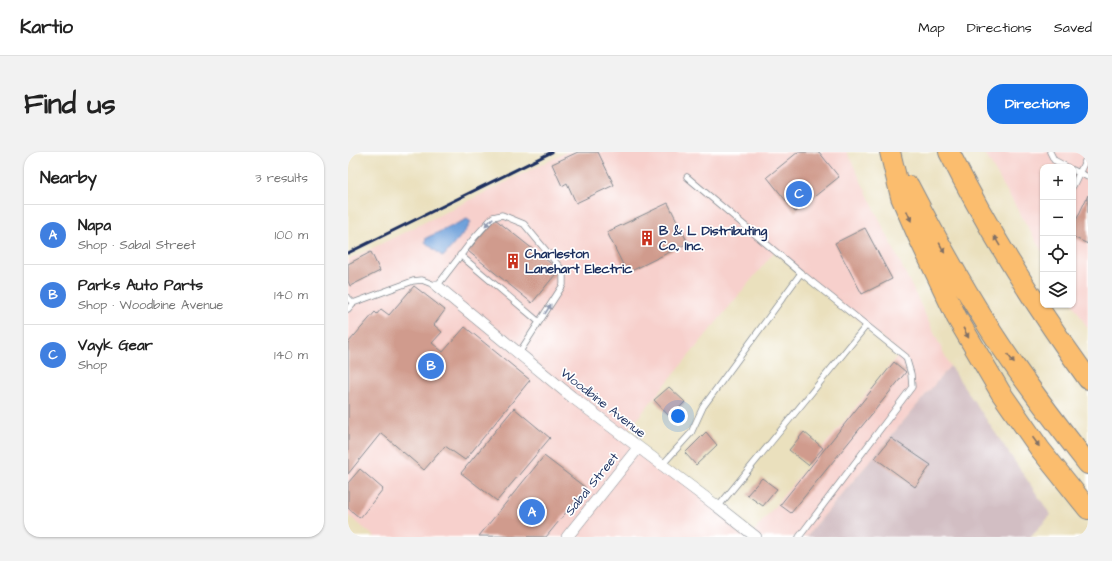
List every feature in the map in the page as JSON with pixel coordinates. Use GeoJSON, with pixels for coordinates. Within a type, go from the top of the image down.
{"type":"FeatureCollection","features":[{"type":"Feature","properties":{"kind":"highway"},"geometry":{"type":"LineString","coordinates":[[891,152],[947,257],[993,334],[1047,411],[1088,464]]}},
{"type":"Feature","properties":{"kind":"highway"},"geometry":{"type":"LineString","coordinates":[[891,152],[901,197],[957,318],[1001,393],[1040,449],[1085,505]]}},
{"type":"Feature","properties":{"kind":"highway"},"geometry":{"type":"LineString","coordinates":[[949,152],[972,198],[1012,266],[1088,379]]}},
{"type":"Feature","properties":{"kind":"highway"},"geometry":{"type":"LineString","coordinates":[[1012,266],[1060,329],[1088,361]]}},
{"type":"Feature","properties":{"kind":"street","name":"Woodbine Avenue"},"geometry":{"type":"LineString","coordinates":[[437,286],[572,398],[756,537]]}},
{"type":"Feature","properties":{"kind":"street","name":"Sabal Street"},"geometry":{"type":"LineString","coordinates":[[567,537],[638,448]]}},
{"type":"Feature","properties":{"kind":"lane"},"geometry":{"type":"LineString","coordinates":[[1050,152],[1054,160],[1061,164]]}},
{"type":"Feature","properties":{"kind":"lane"},"geometry":{"type":"LineString","coordinates":[[1076,180],[1088,155]]}},
{"type":"Feature","properties":{"kind":"lane"},"geometry":{"type":"LineString","coordinates":[[1076,172],[1088,177]]}},
{"type":"Feature","properties":{"kind":"lane"},"geometry":{"type":"LineString","coordinates":[[687,178],[801,273],[906,357],[911,374],[912,386],[799,537]]}},
{"type":"Feature","properties":{"kind":"lane"},"geometry":{"type":"LineString","coordinates":[[348,309],[353,303],[413,281],[422,280],[437,286],[474,238],[493,218],[502,214],[524,224],[564,270],[563,285],[519,353]]}},
{"type":"Feature","properties":{"kind":"lane"},"geometry":{"type":"LineString","coordinates":[[460,255],[539,322]]}},
{"type":"Feature","properties":{"kind":"lane"},"geometry":{"type":"LineString","coordinates":[[662,465],[691,433],[703,407],[801,273]]}},
{"type":"Feature","properties":{"kind":"lane"},"geometry":{"type":"LineString","coordinates":[[348,298],[353,303]]}},
{"type":"Feature","properties":{"kind":"lane"},"geometry":{"type":"LineString","coordinates":[[718,507],[866,326]]}},
{"type":"Feature","properties":{"kind":"shaded area"},"geometry":{"type":"Polygon","coordinates":[[[567,152],[847,152],[950,366],[806,537],[375,537],[348,515],[348,260],[567,152]],[[775,251],[623,436],[752,534],[900,353],[775,251]]]}},
{"type":"Feature","properties":{"kind":"shaded area"},"geometry":{"type":"Polygon","coordinates":[[[984,152],[1088,152],[1088,329],[1075,308],[1076,164],[1040,164],[1040,248],[984,152]]]}},
{"type":"Feature","properties":{"kind":"shaded area"},"geometry":{"type":"Polygon","coordinates":[[[950,366],[1051,515],[1030,537],[806,537],[950,366]]]}},
{"type":"Feature","properties":{"kind":"water"},"geometry":{"type":"Polygon","coordinates":[[[467,219],[471,222],[467,229],[443,257],[425,242],[426,238],[467,219]]]}},
{"type":"Feature","properties":{"kind":"building"},"geometry":{"type":"Polygon","coordinates":[[[578,152],[598,152],[614,185],[576,203],[567,183],[562,186],[552,164],[578,152]]]}},
{"type":"Feature","properties":{"kind":"building"},"geometry":{"type":"Polygon","coordinates":[[[798,152],[819,152],[839,177],[795,212],[767,177],[798,152]]]}},
{"type":"Feature","properties":{"kind":"building"},"geometry":{"type":"Polygon","coordinates":[[[1088,195],[1088,244],[1076,238],[1076,221],[1088,195]]]}},
{"type":"Feature","properties":{"kind":"building","name":"B & L Distributing Co., Inc."},"geometry":{"type":"Polygon","coordinates":[[[668,203],[688,243],[627,273],[607,232],[668,203]]]}},
{"type":"Feature","properties":{"kind":"building","name":"Charleston Lanehart Electric"},"geometry":{"type":"Polygon","coordinates":[[[495,219],[559,270],[532,303],[468,251],[495,219]]]}},
{"type":"Feature","properties":{"kind":"building"},"geometry":{"type":"Polygon","coordinates":[[[865,228],[892,279],[862,294],[835,243],[865,228]]]}},
{"type":"Feature","properties":{"kind":"building"},"geometry":{"type":"Polygon","coordinates":[[[371,252],[380,271],[350,286],[348,281],[348,264],[371,252]]]}},
{"type":"Feature","properties":{"kind":"building"},"geometry":{"type":"Polygon","coordinates":[[[414,286],[445,310],[434,325],[442,332],[432,343],[443,352],[465,327],[530,380],[465,460],[445,446],[424,470],[381,433],[348,474],[348,343],[375,312],[377,314],[381,309],[389,315],[414,286]]]}},
{"type":"Feature","properties":{"kind":"building"},"geometry":{"type":"Polygon","coordinates":[[[894,362],[906,372],[791,513],[780,505],[894,362]]]}},
{"type":"Feature","properties":{"kind":"building"},"geometry":{"type":"Polygon","coordinates":[[[669,387],[685,402],[670,417],[654,400],[669,387]]]}},
{"type":"Feature","properties":{"kind":"building"},"geometry":{"type":"Polygon","coordinates":[[[514,408],[550,438],[497,501],[461,473],[514,408]]]}},
{"type":"Feature","properties":{"kind":"building"},"geometry":{"type":"Polygon","coordinates":[[[706,432],[717,445],[696,465],[685,453],[706,432]]]}},
{"type":"Feature","properties":{"kind":"building"},"geometry":{"type":"Polygon","coordinates":[[[804,432],[823,448],[808,465],[789,450],[804,432]]]}},
{"type":"Feature","properties":{"kind":"building"},"geometry":{"type":"Polygon","coordinates":[[[891,438],[931,465],[915,487],[875,458],[891,438]]]}},
{"type":"Feature","properties":{"kind":"building"},"geometry":{"type":"Polygon","coordinates":[[[544,456],[586,488],[546,537],[479,536],[544,456]]]}},
{"type":"Feature","properties":{"kind":"building"},"geometry":{"type":"Polygon","coordinates":[[[360,469],[383,489],[360,518],[348,508],[348,483],[360,469]]]}},
{"type":"Feature","properties":{"kind":"building"},"geometry":{"type":"Polygon","coordinates":[[[762,478],[777,489],[763,506],[747,495],[762,478]]]}},
{"type":"Feature","properties":{"kind":"railway"},"geometry":{"type":"LineString","coordinates":[[348,253],[552,152]]}},
{"type":"Feature","properties":{"kind":"place","name":"Vayk Gear"},"geometry":{"type":"Point","coordinates":[799,194]}},
{"type":"Feature","properties":{"kind":"place","name":"B & L Distributing Co., Inc."},"geometry":{"type":"Point","coordinates":[647,238]}},
{"type":"Feature","properties":{"kind":"place","name":"Charleston Lanehart Electric"},"geometry":{"type":"Point","coordinates":[513,261]}},
{"type":"Feature","properties":{"kind":"place","name":"Parks Auto Parts"},"geometry":{"type":"Point","coordinates":[431,366]}},
{"type":"Feature","properties":{"kind":"place","name":"Napa"},"geometry":{"type":"Point","coordinates":[532,512]}}]}
